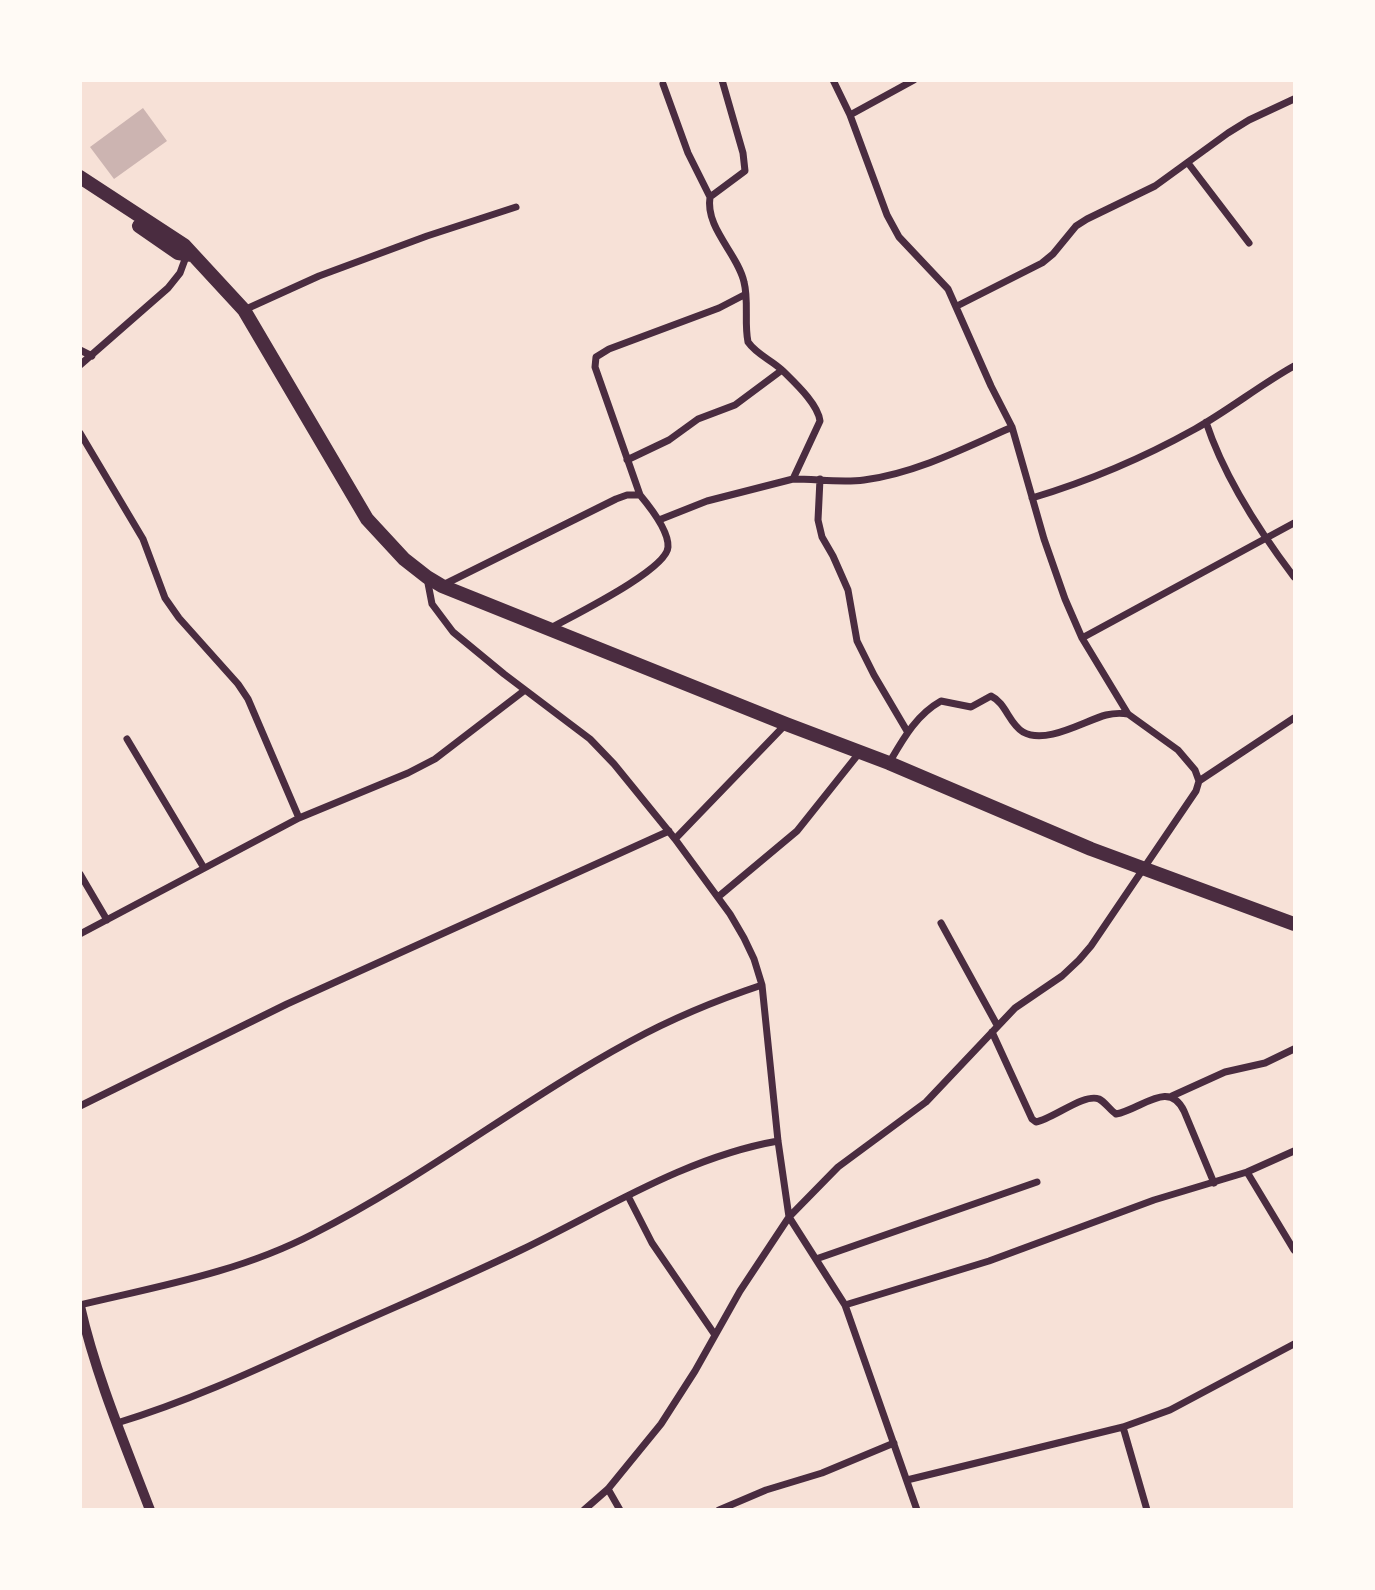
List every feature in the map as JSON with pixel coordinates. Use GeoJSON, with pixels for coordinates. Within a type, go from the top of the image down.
{"type":"FeatureCollection","features":[{"type":"Feature","properties":{"kind":"main road"},"geometry":{"type":"LineString","coordinates":[[80,177],[184,245],[190,255],[244,310],[367,519],[385,541],[427,577],[442,586],[548,629],[889,763],[1091,849],[1294,925]]}},
{"type":"Feature","properties":{"kind":"main road"},"geometry":{"type":"LineString","coordinates":[[80,188],[178,253],[190,255]]}},
{"type":"Feature","properties":{"kind":"street"},"geometry":{"type":"LineString","coordinates":[[710,197],[745,171],[743,153],[722,80]]}},
{"type":"Feature","properties":{"kind":"street"},"geometry":{"type":"LineString","coordinates":[[584,1510],[608,1489],[662,1424],[740,1291],[789,1217],[838,1167],[926,1102],[1015,1008],[1062,976],[1079,960],[1145,868],[1196,791],[1199,781],[1195,770],[1178,750],[1128,714],[1082,638],[1065,599],[1012,427],[948,289],[899,237],[887,215],[850,115],[833,80]]}},
{"type":"Feature","properties":{"kind":"street"},"geometry":{"type":"LineString","coordinates":[[850,115],[914,80]]}},
{"type":"Feature","properties":{"kind":"street"},"geometry":{"type":"LineString","coordinates":[[663,83],[688,153],[710,197],[709,205],[714,220],[743,279],[748,342],[753,350],[782,370],[814,407],[820,421],[793,479]]}},
{"type":"Feature","properties":{"kind":"street"},"geometry":{"type":"LineString","coordinates":[[957,306],[1042,263],[1076,226],[1155,186],[1249,120],[1294,99]]}},
{"type":"Feature","properties":{"kind":"street"},"geometry":{"type":"LineString","coordinates":[[1188,163],[1249,243]]}},
{"type":"Feature","properties":{"kind":"street"},"geometry":{"type":"LineString","coordinates":[[244,310],[319,276],[516,207]]}},
{"type":"Feature","properties":{"kind":"street"},"geometry":{"type":"LineString","coordinates":[[80,365],[168,288],[190,255]]}},
{"type":"Feature","properties":{"kind":"street"},"geometry":{"type":"LineString","coordinates":[[548,629],[655,568],[664,559],[668,549],[659,520],[640,495],[595,367],[596,357],[609,349],[719,308],[744,295]]}},
{"type":"Feature","properties":{"kind":"street"},"geometry":{"type":"LineString","coordinates":[[80,350],[92,356]]}},
{"type":"Feature","properties":{"kind":"street"},"geometry":{"type":"LineString","coordinates":[[1032,498],[1078,485],[1111,471],[1206,422],[1294,366]]}},
{"type":"Feature","properties":{"kind":"street"},"geometry":{"type":"LineString","coordinates":[[627,460],[669,440],[698,419],[735,405],[782,370]]}},
{"type":"Feature","properties":{"kind":"street"},"geometry":{"type":"LineString","coordinates":[[1206,422],[1217,451],[1265,538],[1294,577]]}},
{"type":"Feature","properties":{"kind":"street"},"geometry":{"type":"LineString","coordinates":[[659,520],[707,501],[793,479],[843,481],[881,477],[940,458],[1012,427]]}},
{"type":"Feature","properties":{"kind":"street"},"geometry":{"type":"LineString","coordinates":[[80,433],[143,539],[165,598],[178,618],[238,684],[248,699],[299,818]]}},
{"type":"Feature","properties":{"kind":"street"},"geometry":{"type":"LineString","coordinates":[[820,479],[818,520],[822,537],[848,590],[858,641],[874,675],[907,731]]}},
{"type":"Feature","properties":{"kind":"street"},"geometry":{"type":"LineString","coordinates":[[442,586],[616,499],[627,495],[640,495]]}},
{"type":"Feature","properties":{"kind":"street"},"geometry":{"type":"LineString","coordinates":[[1082,638],[1294,523]]}},
{"type":"Feature","properties":{"kind":"street"},"geometry":{"type":"LineString","coordinates":[[427,577],[432,604],[453,632],[590,739],[614,764],[675,839],[718,897],[744,938],[762,985],[778,1141],[789,1217],[845,1305],[908,1480],[916,1510]]}},
{"type":"Feature","properties":{"kind":"street"},"geometry":{"type":"LineString","coordinates":[[80,934],[299,818],[435,759],[525,690]]}},
{"type":"Feature","properties":{"kind":"street"},"geometry":{"type":"LineString","coordinates":[[889,763],[907,731],[933,705],[941,701],[971,707],[991,696],[1024,733],[1033,735],[1055,733],[1105,715],[1128,714]]}},
{"type":"Feature","properties":{"kind":"street"},"geometry":{"type":"LineString","coordinates":[[1199,781],[1294,718]]}},
{"type":"Feature","properties":{"kind":"street"},"geometry":{"type":"LineString","coordinates":[[675,839],[786,724]]}},
{"type":"Feature","properties":{"kind":"street"},"geometry":{"type":"LineString","coordinates":[[127,739],[204,869]]}},
{"type":"Feature","properties":{"kind":"street"},"geometry":{"type":"LineString","coordinates":[[718,897],[797,831],[860,752]]}},
{"type":"Feature","properties":{"kind":"street"},"geometry":{"type":"LineString","coordinates":[[80,1106],[330,984],[669,831]]}},
{"type":"Feature","properties":{"kind":"street"},"geometry":{"type":"LineString","coordinates":[[80,874],[107,920]]}},
{"type":"Feature","properties":{"kind":"street"},"geometry":{"type":"LineString","coordinates":[[941,923],[994,1028],[1029,1114],[1036,1122],[1046,1120],[1088,1098],[1098,1098],[1116,1114],[1164,1096],[1172,1096],[1179,1099],[1213,1182]]}},
{"type":"Feature","properties":{"kind":"street"},"geometry":{"type":"LineString","coordinates":[[150,1510],[89,1344],[80,1306],[221,1272],[310,1236],[355,1213],[624,1045],[722,998],[762,985]]}},
{"type":"Feature","properties":{"kind":"street"},"geometry":{"type":"LineString","coordinates":[[1172,1096],[1225,1072],[1278,1058],[1294,1049]]}},
{"type":"Feature","properties":{"kind":"street"},"geometry":{"type":"LineString","coordinates":[[117,1423],[186,1401],[254,1372],[485,1268],[628,1196],[722,1154],[778,1141]]}},
{"type":"Feature","properties":{"kind":"street"},"geometry":{"type":"LineString","coordinates":[[845,1305],[989,1261],[1154,1200],[1247,1172],[1294,1151]]}},
{"type":"Feature","properties":{"kind":"street"},"geometry":{"type":"LineString","coordinates":[[1247,1172],[1294,1250]]}},
{"type":"Feature","properties":{"kind":"street"},"geometry":{"type":"LineString","coordinates":[[816,1259],[1037,1182]]}},
{"type":"Feature","properties":{"kind":"street"},"geometry":{"type":"LineString","coordinates":[[628,1196],[652,1243],[715,1335]]}},
{"type":"Feature","properties":{"kind":"street"},"geometry":{"type":"LineString","coordinates":[[908,1480],[1123,1427],[1170,1410],[1294,1344],[1294,1356]]}},
{"type":"Feature","properties":{"kind":"street"},"geometry":{"type":"LineString","coordinates":[[1123,1427],[1147,1510]]}},
{"type":"Feature","properties":{"kind":"street"},"geometry":{"type":"LineString","coordinates":[[719,1510],[766,1490],[822,1473],[894,1443]]}},
{"type":"Feature","properties":{"kind":"street"},"geometry":{"type":"LineString","coordinates":[[608,1489],[620,1510]]}},
{"type":"Feature","properties":{"kind":"building"},"geometry":{"type":"Polygon","coordinates":[[[143,108],[167,141],[114,179],[90,147],[143,108]]]}}]}
